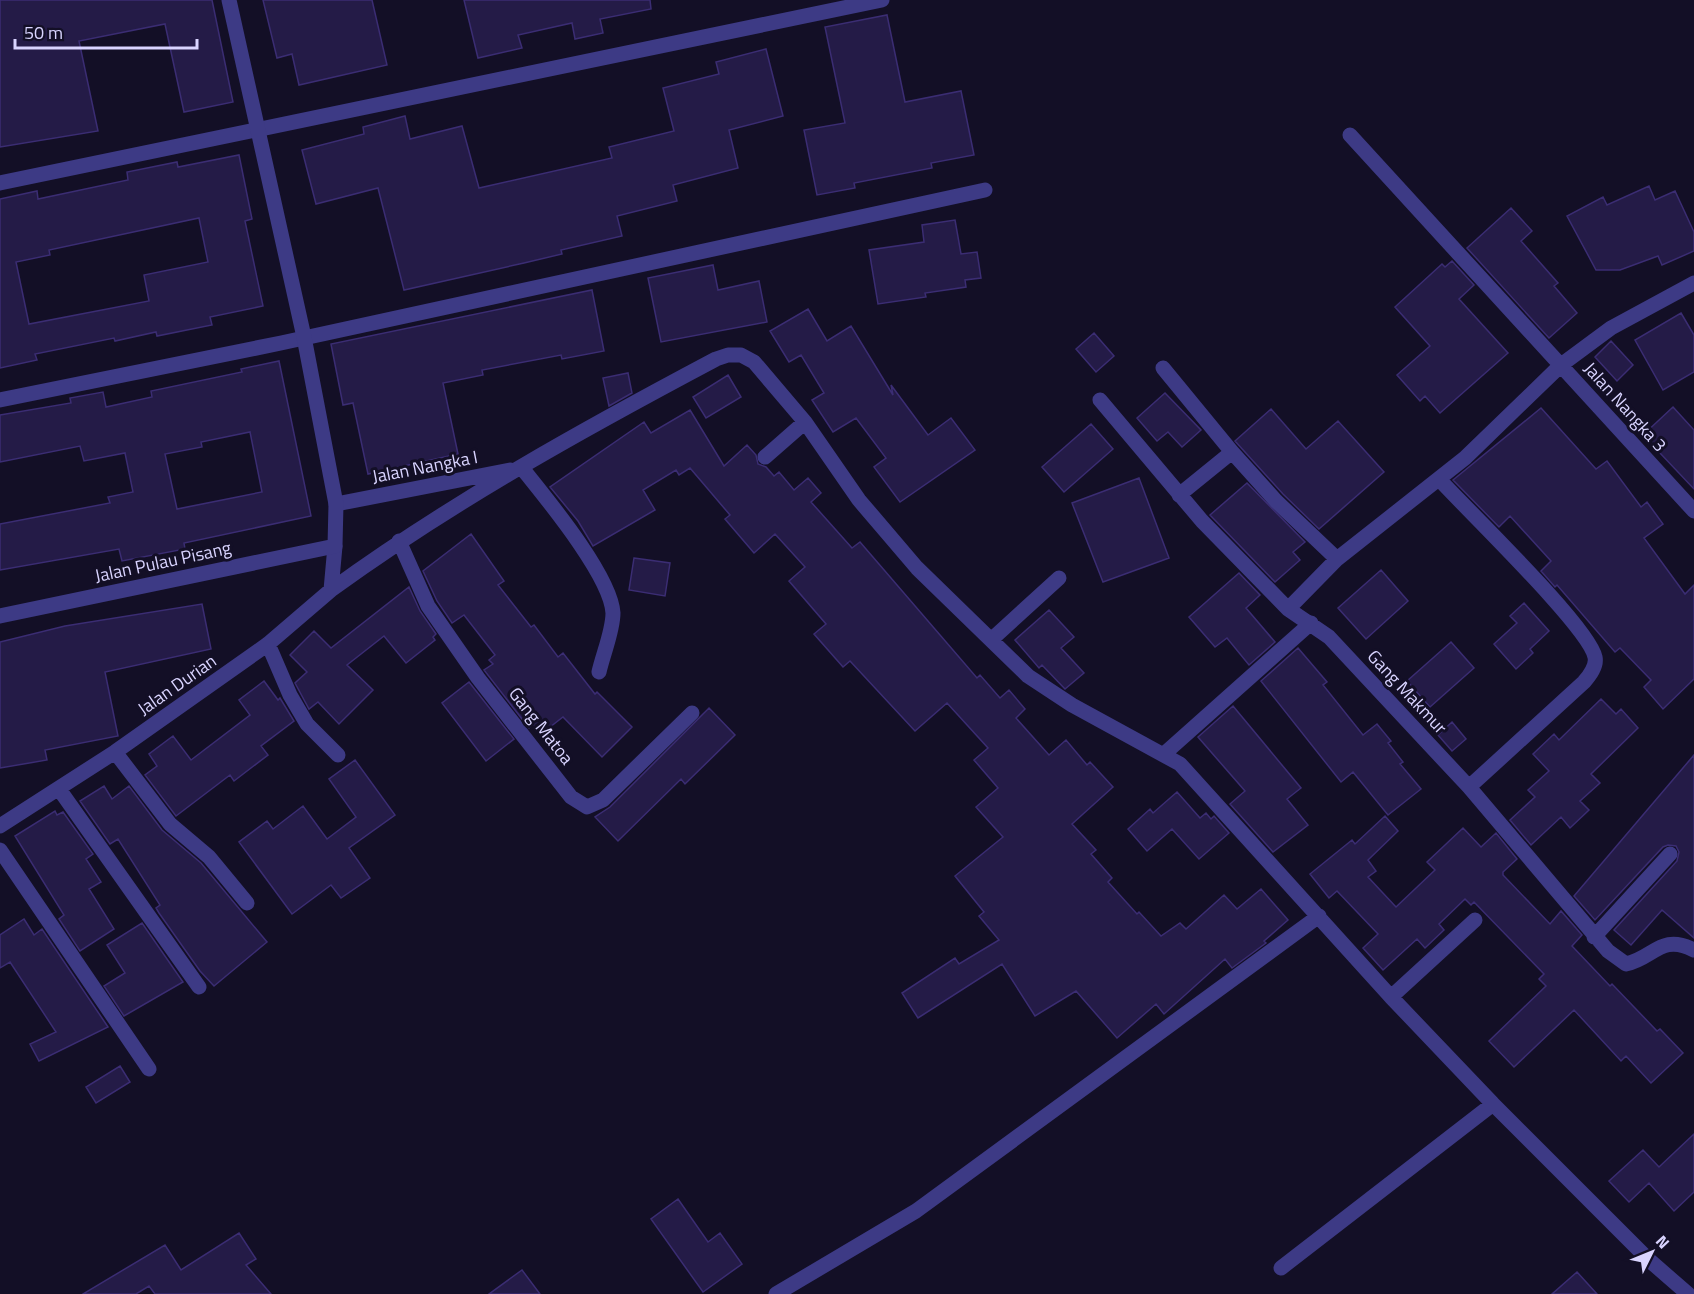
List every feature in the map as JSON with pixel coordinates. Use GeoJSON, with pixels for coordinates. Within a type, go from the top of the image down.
{"type":"FeatureCollection","features":[{"type":"Feature","properties":{"kind":"street"},"geometry":{"type":"LineString","coordinates":[[229,0],[260,130],[304,337],[336,504],[331,590]]}},
{"type":"Feature","properties":{"kind":"street"},"geometry":{"type":"LineString","coordinates":[[0,183],[882,0]]}},
{"type":"Feature","properties":{"kind":"street"},"geometry":{"type":"LineString","coordinates":[[1288,609],[1336,559],[1439,479],[1561,365],[1350,135]]}},
{"type":"Feature","properties":{"kind":"street"},"geometry":{"type":"LineString","coordinates":[[0,400],[985,190]]}},
{"type":"Feature","properties":{"kind":"street","name":"Jalan Nangka 3"},"geometry":{"type":"LineString","coordinates":[[1694,283],[1611,328],[1561,365],[1694,511]]}},
{"type":"Feature","properties":{"kind":"street","name":"Jalan Durian"},"geometry":{"type":"LineString","coordinates":[[0,826],[115,752],[268,644],[331,590],[399,541],[591,425],[728,355],[741,355],[754,362],[805,422],[860,500],[910,560],[1028,676],[1072,705],[1180,764],[1391,997],[1493,1104],[1649,1260],[1688,1294]]}},
{"type":"Feature","properties":{"kind":"street"},"geometry":{"type":"LineString","coordinates":[[1163,368],[1232,452],[1276,501],[1336,559]]}},
{"type":"Feature","properties":{"kind":"street","name":"Gang Makmur"},"geometry":{"type":"LineString","coordinates":[[1100,400],[1179,495],[1288,609],[1329,637],[1469,787],[1594,937],[1626,964],[1659,946],[1675,944],[1694,950]]}},
{"type":"Feature","properties":{"kind":"street"},"geometry":{"type":"LineString","coordinates":[[765,457],[805,422]]}},
{"type":"Feature","properties":{"kind":"street"},"geometry":{"type":"LineString","coordinates":[[1179,495],[1232,452]]}},
{"type":"Feature","properties":{"kind":"street"},"geometry":{"type":"LineString","coordinates":[[522,468],[560,517],[608,592],[613,614],[599,672]]}},
{"type":"Feature","properties":{"kind":"street","name":"Jalan Nangka I"},"geometry":{"type":"LineString","coordinates":[[336,504],[522,468]]}},
{"type":"Feature","properties":{"kind":"street"},"geometry":{"type":"LineString","coordinates":[[1439,479],[1558,605],[1592,648],[1596,660],[1592,672],[1584,682],[1469,787]]}},
{"type":"Feature","properties":{"kind":"street","name":"Gang Matoa"},"geometry":{"type":"LineString","coordinates":[[399,541],[428,606],[478,678],[571,797],[587,807],[603,800],[692,713]]}},
{"type":"Feature","properties":{"kind":"street","name":"Jalan Pulau Pisang"},"geometry":{"type":"LineString","coordinates":[[0,616],[335,546]]}},
{"type":"Feature","properties":{"kind":"street"},"geometry":{"type":"LineString","coordinates":[[991,640],[1059,578]]}},
{"type":"Feature","properties":{"kind":"street"},"geometry":{"type":"LineString","coordinates":[[1164,754],[1311,623]]}},
{"type":"Feature","properties":{"kind":"street"},"geometry":{"type":"LineString","coordinates":[[268,644],[290,694],[307,724],[338,756]]}},
{"type":"Feature","properties":{"kind":"street"},"geometry":{"type":"LineString","coordinates":[[115,752],[170,824],[209,857],[247,903]]}},
{"type":"Feature","properties":{"kind":"street"},"geometry":{"type":"LineString","coordinates":[[59,789],[199,987]]}},
{"type":"Feature","properties":{"kind":"street"},"geometry":{"type":"LineString","coordinates":[[0,814],[26,809]]}},
{"type":"Feature","properties":{"kind":"street"},"geometry":{"type":"LineString","coordinates":[[0,850],[149,1069]]}},
{"type":"Feature","properties":{"kind":"street"},"geometry":{"type":"LineString","coordinates":[[1594,937],[1670,854]]}},
{"type":"Feature","properties":{"kind":"street"},"geometry":{"type":"LineString","coordinates":[[776,1294],[916,1211],[1319,916]]}},
{"type":"Feature","properties":{"kind":"street"},"geometry":{"type":"LineString","coordinates":[[1391,997],[1475,920]]}},
{"type":"Feature","properties":{"kind":"street"},"geometry":{"type":"LineString","coordinates":[[1281,1268],[1493,1104]]}},
{"type":"Feature","properties":{"kind":"building"},"geometry":{"type":"Polygon","coordinates":[[[0,0],[212,0],[233,102],[184,112],[165,24],[79,41],[98,131],[0,147],[0,0]]]}},
{"type":"Feature","properties":{"kind":"building"},"geometry":{"type":"Polygon","coordinates":[[[263,0],[372,0],[387,65],[299,85],[292,54],[277,58],[263,0]]]}},
{"type":"Feature","properties":{"kind":"building"},"geometry":{"type":"Polygon","coordinates":[[[464,0],[650,0],[651,9],[600,19],[603,33],[575,39],[572,23],[518,35],[522,48],[478,58],[464,0]]]}},
{"type":"Feature","properties":{"kind":"building"},"geometry":{"type":"Polygon","coordinates":[[[887,15],[905,102],[961,91],[974,155],[931,163],[932,168],[854,183],[855,188],[817,195],[804,130],[845,123],[825,27],[887,15]]]}},
{"type":"Feature","properties":{"kind":"building"},"geometry":{"type":"Polygon","coordinates":[[[766,49],[783,116],[729,130],[738,168],[673,185],[677,201],[617,216],[622,236],[561,250],[562,254],[404,290],[378,188],[316,204],[302,150],[364,134],[363,127],[405,116],[410,139],[462,126],[479,188],[612,158],[609,147],[674,131],[663,88],[719,74],[716,62],[766,49]]]}},
{"type":"Feature","properties":{"kind":"building"},"geometry":{"type":"Polygon","coordinates":[[[239,155],[252,219],[245,221],[263,306],[210,317],[212,325],[157,336],[156,332],[115,341],[114,338],[35,354],[37,360],[0,368],[0,199],[37,191],[38,199],[128,180],[127,172],[177,162],[178,167],[239,155]],[[199,218],[49,250],[50,255],[16,262],[29,324],[149,301],[144,275],[208,262],[199,218]]]}},
{"type":"Feature","properties":{"kind":"building"},"geometry":{"type":"Polygon","coordinates":[[[1649,186],[1655,200],[1675,191],[1694,232],[1694,251],[1662,265],[1658,256],[1620,270],[1596,270],[1567,216],[1603,197],[1607,205],[1649,186]]]}},
{"type":"Feature","properties":{"kind":"building"},"geometry":{"type":"Polygon","coordinates":[[[1511,208],[1532,231],[1521,241],[1558,283],[1554,286],[1577,313],[1549,338],[1467,248],[1511,208]]]}},
{"type":"Feature","properties":{"kind":"building"},"geometry":{"type":"Polygon","coordinates":[[[955,220],[961,254],[977,252],[981,278],[965,280],[966,287],[925,293],[926,297],[878,304],[869,250],[924,242],[922,225],[955,220]]]}},
{"type":"Feature","properties":{"kind":"building"},"geometry":{"type":"Polygon","coordinates":[[[1452,261],[1474,285],[1459,299],[1508,353],[1440,413],[1425,396],[1420,401],[1397,375],[1430,346],[1395,307],[1442,264],[1445,267],[1452,261]]]}},
{"type":"Feature","properties":{"kind":"building"},"geometry":{"type":"Polygon","coordinates":[[[713,265],[718,290],[759,281],[767,322],[661,342],[648,278],[713,265]]]}},
{"type":"Feature","properties":{"kind":"building"},"geometry":{"type":"Polygon","coordinates":[[[592,290],[604,351],[562,359],[561,355],[482,370],[483,375],[443,383],[458,454],[368,474],[353,403],[343,405],[331,344],[592,290]]]}},
{"type":"Feature","properties":{"kind":"building"},"geometry":{"type":"Polygon","coordinates":[[[808,309],[827,341],[851,326],[893,395],[891,385],[928,435],[951,418],[975,450],[900,502],[874,467],[886,458],[856,418],[833,432],[812,400],[824,393],[801,355],[789,362],[770,331],[808,309]]]}},
{"type":"Feature","properties":{"kind":"building"},"geometry":{"type":"Polygon","coordinates":[[[1681,313],[1694,335],[1694,372],[1663,390],[1635,340],[1681,313]]]}},
{"type":"Feature","properties":{"kind":"building"},"geometry":{"type":"Polygon","coordinates":[[[1094,333],[1114,356],[1096,372],[1076,349],[1094,333]]]}},
{"type":"Feature","properties":{"kind":"building"},"geometry":{"type":"Polygon","coordinates":[[[1611,341],[1633,365],[1617,381],[1595,357],[1611,341]]]}},
{"type":"Feature","properties":{"kind":"building"},"geometry":{"type":"Polygon","coordinates":[[[279,361],[311,516],[184,543],[185,549],[122,561],[119,549],[0,570],[0,524],[110,503],[108,497],[133,492],[125,453],[84,461],[80,446],[0,462],[0,415],[71,403],[70,398],[103,392],[106,407],[152,397],[151,391],[242,372],[241,369],[279,361]],[[250,432],[201,442],[202,447],[165,454],[177,509],[262,492],[250,432]]]}},
{"type":"Feature","properties":{"kind":"building"},"geometry":{"type":"Polygon","coordinates":[[[628,373],[632,393],[609,406],[603,378],[628,373]]]}},
{"type":"Feature","properties":{"kind":"building"},"geometry":{"type":"Polygon","coordinates":[[[728,375],[741,397],[706,418],[693,397],[728,375]]]}},
{"type":"Feature","properties":{"kind":"building"},"geometry":{"type":"Polygon","coordinates":[[[1165,393],[1201,430],[1182,447],[1168,432],[1157,441],[1137,418],[1165,393]]]}},
{"type":"Feature","properties":{"kind":"building"},"geometry":{"type":"Polygon","coordinates":[[[1673,407],[1694,430],[1694,489],[1643,435],[1673,407]]]}},
{"type":"Feature","properties":{"kind":"building"},"geometry":{"type":"Polygon","coordinates":[[[1541,408],[1596,469],[1607,461],[1641,507],[1647,502],[1663,524],[1644,538],[1685,594],[1694,585],[1694,679],[1663,709],[1644,687],[1651,680],[1620,648],[1615,652],[1557,585],[1555,587],[1541,571],[1551,561],[1510,516],[1499,527],[1453,480],[1541,408]]]}},
{"type":"Feature","properties":{"kind":"building"},"geometry":{"type":"Polygon","coordinates":[[[1271,409],[1306,449],[1338,421],[1384,472],[1319,529],[1283,494],[1235,441],[1271,409]]]}},
{"type":"Feature","properties":{"kind":"building"},"geometry":{"type":"Polygon","coordinates":[[[690,410],[724,466],[747,445],[756,455],[758,464],[766,467],[774,476],[779,472],[794,490],[808,478],[821,493],[811,502],[852,548],[860,542],[977,678],[980,675],[1000,698],[1009,690],[1025,709],[1016,718],[1049,755],[1066,740],[1087,765],[1090,762],[1113,787],[1072,824],[1096,850],[1091,854],[1112,878],[1108,882],[1161,936],[1180,923],[1186,929],[1224,895],[1237,909],[1261,889],[1288,920],[1264,941],[1266,943],[1232,968],[1225,959],[1164,1014],[1156,1004],[1117,1038],[1076,991],[1035,1016],[1002,964],[918,1018],[902,993],[955,958],[959,964],[999,940],[979,916],[984,912],[955,876],[1003,837],[976,807],[998,788],[974,760],[988,748],[947,703],[915,731],[850,661],[843,667],[814,634],[826,624],[789,581],[805,567],[775,534],[754,553],[725,519],[730,515],[690,468],[679,475],[676,470],[643,490],[655,510],[593,546],[578,521],[550,487],[644,422],[651,433],[690,410]]]}},
{"type":"Feature","properties":{"kind":"building"},"geometry":{"type":"Polygon","coordinates":[[[1091,424],[1113,449],[1064,492],[1042,467],[1091,424]]]}},
{"type":"Feature","properties":{"kind":"building"},"geometry":{"type":"Polygon","coordinates":[[[1139,478],[1169,558],[1103,582],[1072,503],[1139,478]]]}},
{"type":"Feature","properties":{"kind":"building"},"geometry":{"type":"Polygon","coordinates":[[[1247,483],[1305,542],[1293,552],[1300,560],[1275,582],[1210,515],[1247,483]]]}},
{"type":"Feature","properties":{"kind":"building"},"geometry":{"type":"Polygon","coordinates":[[[471,534],[504,581],[498,585],[531,627],[534,625],[558,657],[563,653],[595,694],[597,692],[632,727],[602,757],[563,717],[541,734],[533,724],[529,728],[484,670],[493,664],[489,660],[495,655],[464,615],[452,623],[437,601],[423,571],[471,534]]]}},
{"type":"Feature","properties":{"kind":"building"},"geometry":{"type":"Polygon","coordinates":[[[634,558],[670,563],[665,596],[629,590],[634,558]]]}},
{"type":"Feature","properties":{"kind":"building"},"geometry":{"type":"Polygon","coordinates":[[[1381,570],[1408,601],[1366,639],[1338,608],[1381,570]]]}},
{"type":"Feature","properties":{"kind":"building"},"geometry":{"type":"Polygon","coordinates":[[[1239,573],[1260,595],[1246,608],[1275,642],[1249,665],[1227,638],[1215,647],[1189,617],[1239,573]]]}},
{"type":"Feature","properties":{"kind":"building"},"geometry":{"type":"Polygon","coordinates":[[[409,587],[420,611],[436,634],[433,637],[435,640],[406,663],[384,636],[347,665],[373,690],[339,724],[318,702],[309,709],[295,683],[307,672],[290,655],[314,631],[331,648],[409,587]]]}},
{"type":"Feature","properties":{"kind":"building"},"geometry":{"type":"Polygon","coordinates":[[[1524,603],[1549,631],[1530,649],[1533,653],[1516,669],[1494,644],[1517,623],[1510,616],[1524,603]]]}},
{"type":"Feature","properties":{"kind":"building"},"geometry":{"type":"Polygon","coordinates":[[[202,604],[211,649],[105,672],[118,736],[45,750],[47,760],[0,768],[0,642],[65,626],[202,604]]]}},
{"type":"Feature","properties":{"kind":"building"},"geometry":{"type":"Polygon","coordinates":[[[1049,610],[1074,637],[1061,648],[1084,673],[1065,689],[1042,665],[1039,668],[1015,640],[1049,610]]]}},
{"type":"Feature","properties":{"kind":"building"},"geometry":{"type":"Polygon","coordinates":[[[1451,642],[1474,668],[1430,707],[1407,681],[1451,642]]]}},
{"type":"Feature","properties":{"kind":"building"},"geometry":{"type":"Polygon","coordinates":[[[1298,648],[1327,682],[1323,685],[1363,735],[1377,724],[1391,741],[1388,743],[1403,762],[1400,764],[1421,789],[1388,815],[1353,772],[1341,782],[1261,681],[1298,648]]]}},
{"type":"Feature","properties":{"kind":"building"},"geometry":{"type":"Polygon","coordinates":[[[264,681],[278,700],[280,698],[294,721],[261,746],[268,755],[234,781],[230,775],[176,816],[145,775],[157,766],[149,754],[173,736],[191,760],[250,715],[239,700],[264,681]]]}},
{"type":"Feature","properties":{"kind":"building"},"geometry":{"type":"Polygon","coordinates":[[[469,682],[514,739],[486,761],[442,703],[469,682]]]}},
{"type":"Feature","properties":{"kind":"building"},"geometry":{"type":"Polygon","coordinates":[[[1601,699],[1616,714],[1621,709],[1638,728],[1591,774],[1600,783],[1580,801],[1589,810],[1570,828],[1561,817],[1531,845],[1510,820],[1535,797],[1528,790],[1549,771],[1533,754],[1554,734],[1559,740],[1601,699]]]}},
{"type":"Feature","properties":{"kind":"building"},"geometry":{"type":"Polygon","coordinates":[[[1233,706],[1301,788],[1287,799],[1308,825],[1273,852],[1230,804],[1245,791],[1198,737],[1233,706]]]}},
{"type":"Feature","properties":{"kind":"building"},"geometry":{"type":"Polygon","coordinates":[[[709,708],[735,735],[685,784],[681,779],[618,841],[595,817],[610,807],[709,708]]]}},
{"type":"Feature","properties":{"kind":"building"},"geometry":{"type":"Polygon","coordinates":[[[1452,722],[1466,739],[1452,751],[1438,735],[1452,722]]]}},
{"type":"Feature","properties":{"kind":"building"},"geometry":{"type":"Polygon","coordinates":[[[1694,755],[1694,938],[1662,910],[1631,945],[1614,930],[1677,861],[1679,852],[1676,846],[1663,847],[1595,920],[1574,896],[1694,755]]]}},
{"type":"Feature","properties":{"kind":"building"},"geometry":{"type":"Polygon","coordinates":[[[355,760],[395,815],[349,848],[370,878],[341,898],[331,885],[292,914],[239,842],[267,821],[273,829],[303,806],[327,839],[356,817],[329,779],[355,760]]]}},
{"type":"Feature","properties":{"kind":"building"},"geometry":{"type":"Polygon","coordinates":[[[104,786],[112,799],[129,786],[162,830],[201,863],[267,942],[214,986],[200,971],[159,913],[156,908],[160,905],[118,839],[110,844],[80,801],[104,786]]]}},
{"type":"Feature","properties":{"kind":"building"},"geometry":{"type":"Polygon","coordinates":[[[1177,792],[1200,818],[1206,813],[1211,819],[1214,816],[1229,833],[1199,859],[1172,829],[1147,851],[1128,829],[1150,809],[1153,813],[1177,792]]]}},
{"type":"Feature","properties":{"kind":"building"},"geometry":{"type":"Polygon","coordinates":[[[55,811],[57,815],[63,812],[93,854],[86,859],[101,882],[89,889],[114,929],[80,951],[59,919],[64,915],[15,836],[55,811]]]}},
{"type":"Feature","properties":{"kind":"building"},"geometry":{"type":"Polygon","coordinates":[[[1385,816],[1398,831],[1368,860],[1376,871],[1368,877],[1396,907],[1435,870],[1427,862],[1463,828],[1481,847],[1496,833],[1517,859],[1503,872],[1503,875],[1550,924],[1561,911],[1582,935],[1572,946],[1610,986],[1612,984],[1657,1031],[1660,1029],[1683,1053],[1651,1083],[1626,1056],[1621,1061],[1574,1010],[1514,1067],[1489,1041],[1546,986],[1539,979],[1544,974],[1474,902],[1471,905],[1465,899],[1439,924],[1444,930],[1425,948],[1417,939],[1383,970],[1363,948],[1378,934],[1337,891],[1329,898],[1310,874],[1352,840],[1355,844],[1385,816]]]}},
{"type":"Feature","properties":{"kind":"building"},"geometry":{"type":"Polygon","coordinates":[[[24,919],[34,935],[42,929],[108,1027],[39,1061],[30,1044],[56,1032],[10,962],[0,968],[0,935],[24,919]]]}},
{"type":"Feature","properties":{"kind":"building"},"geometry":{"type":"Polygon","coordinates":[[[142,923],[183,982],[124,1016],[104,986],[125,973],[107,945],[142,923]]]}},
{"type":"Feature","properties":{"kind":"building"},"geometry":{"type":"Polygon","coordinates":[[[120,1066],[130,1082],[96,1103],[86,1087],[120,1066]]]}},
{"type":"Feature","properties":{"kind":"building"},"geometry":{"type":"Polygon","coordinates":[[[1694,1134],[1694,1192],[1674,1211],[1649,1183],[1629,1202],[1609,1181],[1643,1150],[1659,1167],[1694,1134]]]}},
{"type":"Feature","properties":{"kind":"building"},"geometry":{"type":"Polygon","coordinates":[[[678,1199],[708,1242],[720,1233],[742,1264],[703,1292],[651,1219],[678,1199]]]}},
{"type":"Feature","properties":{"kind":"building"},"geometry":{"type":"Polygon","coordinates":[[[239,1233],[256,1259],[246,1265],[271,1294],[155,1294],[149,1286],[136,1294],[83,1294],[165,1245],[181,1270],[239,1233]]]}},
{"type":"Feature","properties":{"kind":"building"},"geometry":{"type":"Polygon","coordinates":[[[522,1270],[540,1294],[489,1294],[522,1270]]]}},
{"type":"Feature","properties":{"kind":"building"},"geometry":{"type":"Polygon","coordinates":[[[1577,1272],[1597,1294],[1552,1294],[1577,1272]]]}}]}
